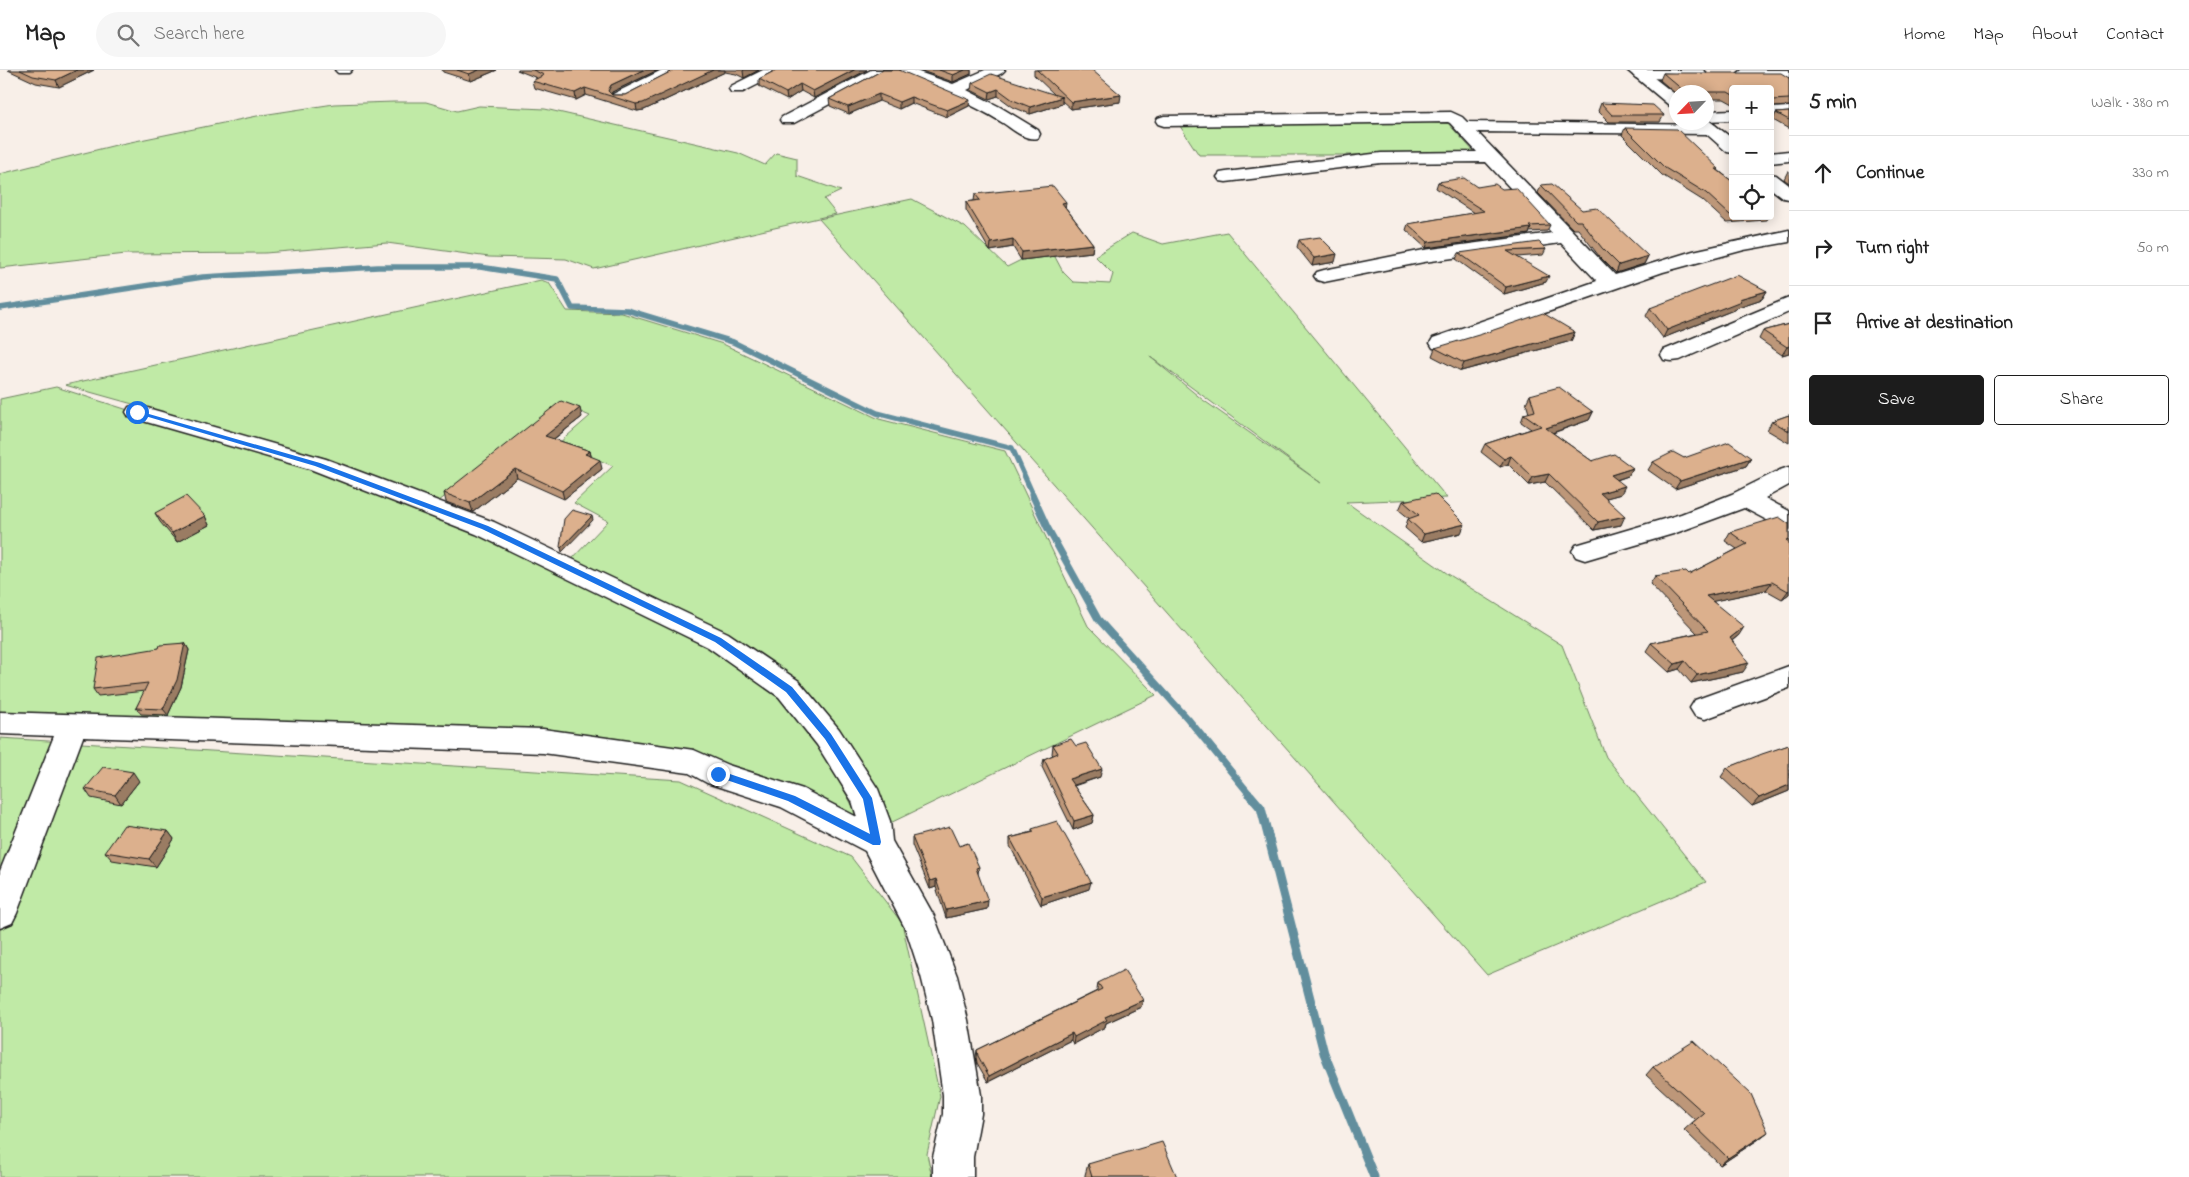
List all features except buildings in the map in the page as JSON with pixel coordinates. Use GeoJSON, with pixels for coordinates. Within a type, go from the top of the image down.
{"type":"FeatureCollection","features":[{"type":"Feature","properties":{"kind":"main road"},"geometry":{"type":"LineString","coordinates":[[619,96],[674,70]]}},
{"type":"Feature","properties":{"kind":"main road"},"geometry":{"type":"LineString","coordinates":[[736,89],[775,70]]}},
{"type":"Feature","properties":{"kind":"main road"},"geometry":{"type":"LineString","coordinates":[[788,120],[883,70]]}},
{"type":"Feature","properties":{"kind":"main road"},"geometry":{"type":"LineString","coordinates":[[898,70],[954,90],[994,110],[1032,134]]}},
{"type":"Feature","properties":{"kind":"main road"},"geometry":{"type":"LineString","coordinates":[[954,90],[996,70]]}},
{"type":"Feature","properties":{"kind":"main road"},"geometry":{"type":"LineString","coordinates":[[1638,72],[1710,74]]}},
{"type":"Feature","properties":{"kind":"main road"},"geometry":{"type":"LineString","coordinates":[[1638,72],[1669,97]]}},
{"type":"Feature","properties":{"kind":"main road"},"geometry":{"type":"LineString","coordinates":[[1730,74],[1789,73]]}},
{"type":"Feature","properties":{"kind":"main road"},"geometry":{"type":"LineString","coordinates":[[1774,113],[1789,112]]}},
{"type":"Feature","properties":{"kind":"main road"},"geometry":{"type":"LineString","coordinates":[[1714,120],[1729,115]]}},
{"type":"Feature","properties":{"kind":"main road"},"geometry":{"type":"LineString","coordinates":[[1164,120],[1445,116],[1456,120],[1612,283]]}},
{"type":"Feature","properties":{"kind":"main road"},"geometry":{"type":"LineString","coordinates":[[1463,127],[1669,123]]}},
{"type":"Feature","properties":{"kind":"main road"},"geometry":{"type":"LineString","coordinates":[[1714,130],[1729,144]]}},
{"type":"Feature","properties":{"kind":"main road"},"geometry":{"type":"LineString","coordinates":[[1774,158],[1789,156]]}},
{"type":"Feature","properties":{"kind":"main road"},"geometry":{"type":"LineString","coordinates":[[1226,177],[1381,158],[1492,157]]}},
{"type":"Feature","properties":{"kind":"main road"},"geometry":{"type":"LineString","coordinates":[[1774,182],[1789,194]]}},
{"type":"Feature","properties":{"kind":"main road"},"geometry":{"type":"LineString","coordinates":[[1441,343],[1612,283],[1715,251],[1789,236]]}},
{"type":"Feature","properties":{"kind":"main road"},"geometry":{"type":"LineString","coordinates":[[1324,276],[1424,256],[1566,237]]}},
{"type":"Feature","properties":{"kind":"main road"},"geometry":{"type":"LineString","coordinates":[[1672,355],[1789,304]]}},
{"type":"Feature","properties":{"kind":"main road"},"geometry":{"type":"LineString","coordinates":[[137,412],[318,464],[485,528],[718,640],[789,689],[828,737],[867,798],[876,842],[922,927],[939,976],[950,1020],[962,1095],[962,1114],[953,1157],[953,1177]]}},
{"type":"Feature","properties":{"kind":"main road"},"geometry":{"type":"LineString","coordinates":[[1585,551],[1658,531],[1745,498],[1789,475]]}},
{"type":"Feature","properties":{"kind":"main road"},"geometry":{"type":"LineString","coordinates":[[1745,498],[1789,522]]}},
{"type":"Feature","properties":{"kind":"main road"},"geometry":{"type":"LineString","coordinates":[[1705,708],[1789,677]]}},
{"type":"Feature","properties":{"kind":"main road"},"geometry":{"type":"LineString","coordinates":[[0,723],[543,741],[694,762],[718,774],[792,798],[876,842]]}},
{"type":"Feature","properties":{"kind":"main road"},"geometry":{"type":"LineString","coordinates":[[0,913],[73,725]]}},
{"type":"Feature","properties":{"kind":"green space"},"geometry":{"type":"Polygon","coordinates":[[[426,102],[457,111],[479,106],[545,109],[738,153],[765,165],[776,153],[797,158],[797,176],[841,191],[824,199],[836,214],[594,269],[566,259],[489,257],[387,243],[265,253],[126,254],[0,268],[0,174],[116,145],[262,115],[334,104],[426,102]]]}},
{"type":"Feature","properties":{"kind":"green space"},"geometry":{"type":"Polygon","coordinates":[[[1176,120],[1445,120],[1477,155],[1199,155],[1176,120]]]}},
{"type":"Feature","properties":{"kind":"green space"},"geometry":{"type":"Polygon","coordinates":[[[912,199],[965,227],[1007,267],[1021,260],[1054,255],[1063,272],[1073,282],[1110,284],[1113,274],[1095,256],[1132,233],[1163,244],[1227,232],[1447,498],[1346,502],[1448,574],[1562,645],[1606,757],[1706,882],[1487,975],[819,219],[912,199]],[[1149,356],[1203,400],[1321,483],[1149,356]]]}},
{"type":"Feature","properties":{"kind":"green space"},"geometry":{"type":"Polygon","coordinates":[[[541,280],[549,283],[567,311],[622,313],[723,344],[879,419],[1005,451],[1088,626],[1156,695],[884,826],[793,681],[571,560],[608,521],[574,503],[613,466],[559,443],[590,416],[564,405],[439,501],[325,458],[65,385],[541,280]]]}},
{"type":"Feature","properties":{"kind":"green space"},"geometry":{"type":"Polygon","coordinates":[[[56,387],[313,469],[485,537],[710,647],[780,697],[817,741],[862,823],[751,772],[720,764],[0,715],[0,399],[56,387]]]}},
{"type":"Feature","properties":{"kind":"green space"},"geometry":{"type":"Polygon","coordinates":[[[0,738],[681,780],[851,857],[902,923],[940,1096],[927,1154],[932,1177],[0,1177],[0,738]]]}},
{"type":"Feature","properties":{"kind":"waterway"},"geometry":{"type":"LineString","coordinates":[[0,308],[203,277],[378,267],[480,267],[557,279],[572,308],[627,310],[733,342],[877,413],[1012,448],[1033,495]]}},
{"type":"Feature","properties":{"kind":"waterway"},"geometry":{"type":"LineString","coordinates":[[1032,494],[1047,527],[1098,619],[1188,719],[1251,796]]}},
{"type":"Feature","properties":{"kind":"waterway"},"geometry":{"type":"LineString","coordinates":[[1250,795],[1261,808],[1324,1053],[1374,1177]]}},
{"type":"Feature","properties":{"kind":"route"},"geometry":{"type":"LineString","coordinates":[[137,412],[318,464],[485,528],[718,640],[789,689],[828,737],[867,798],[874,821],[876,842],[792,798],[718,774]]}}]}
